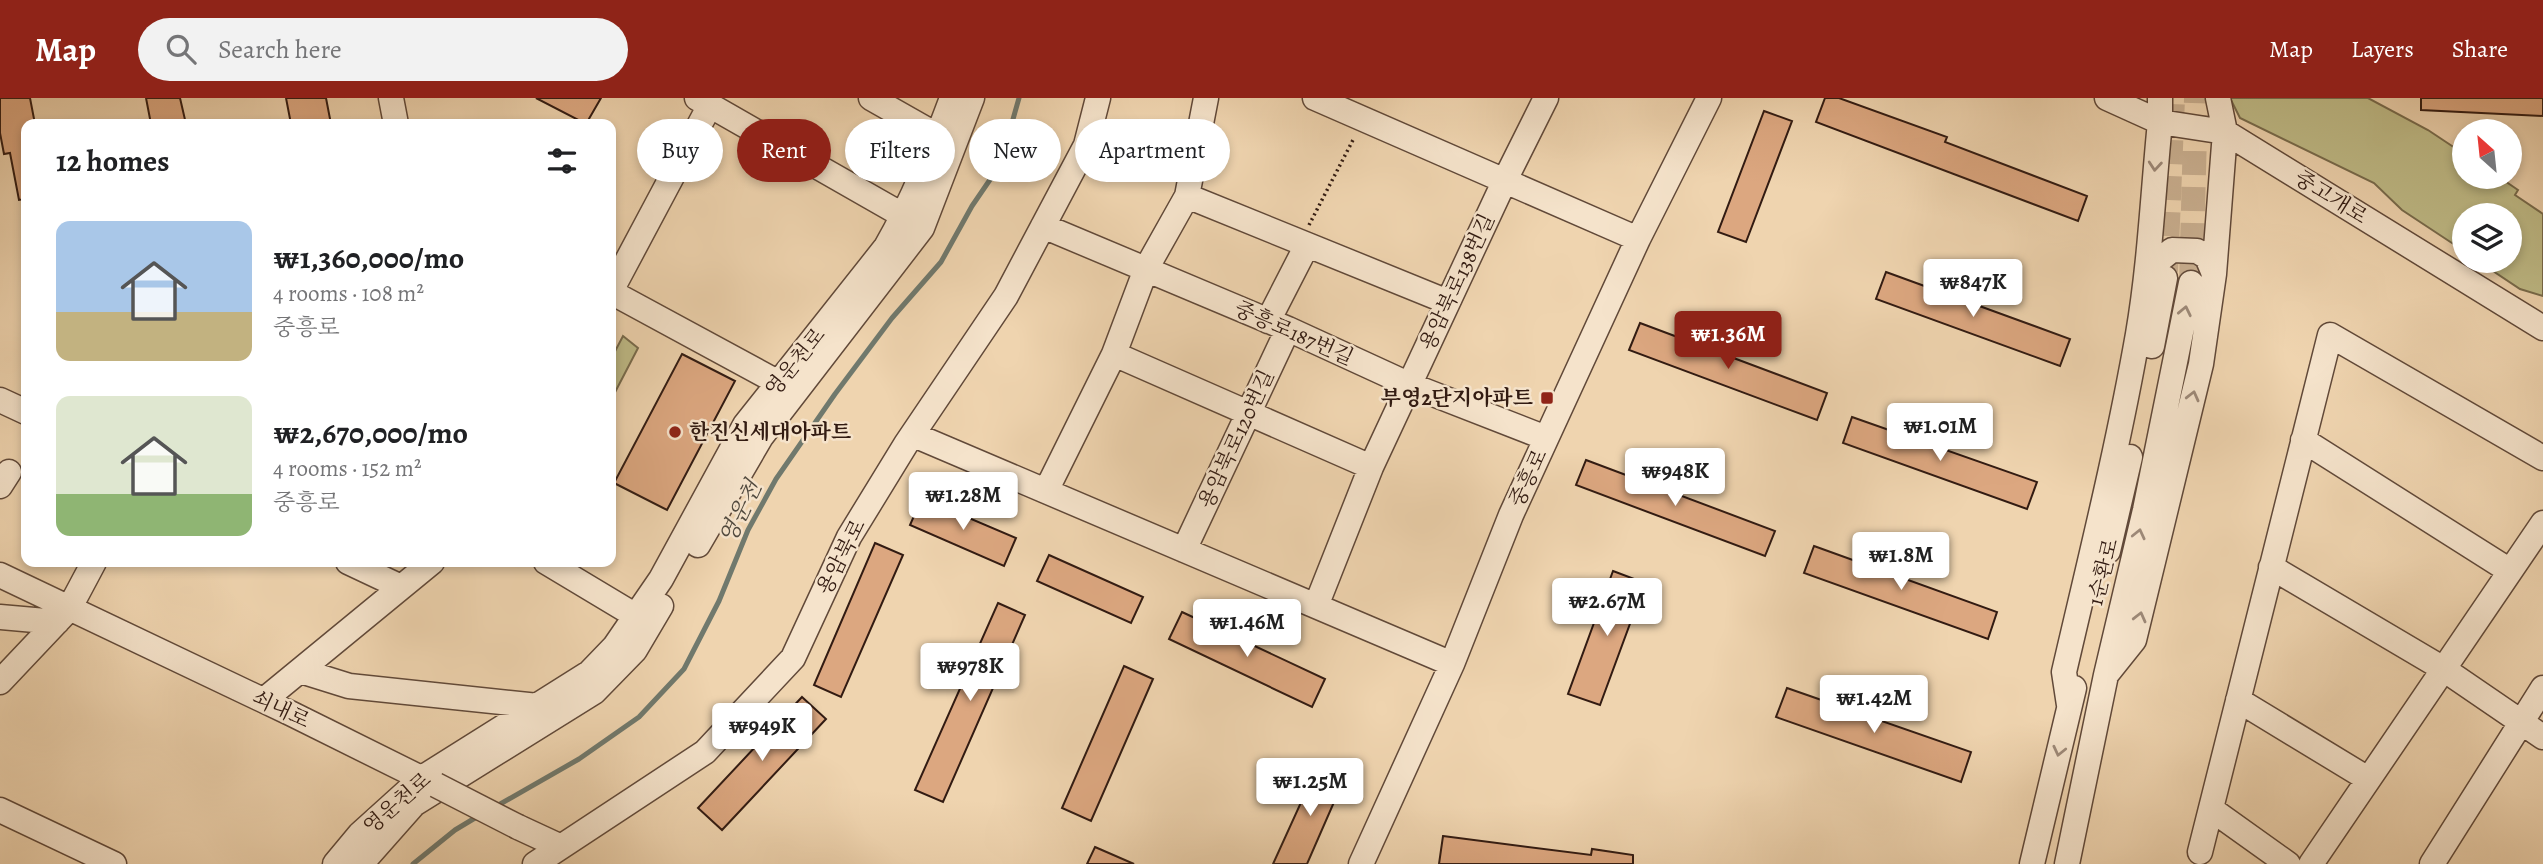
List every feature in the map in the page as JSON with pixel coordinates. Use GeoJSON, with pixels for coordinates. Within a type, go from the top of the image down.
{"type":"FeatureCollection","features":[{"type":"Feature","properties":{"kind":"street"},"geometry":{"type":"LineString","coordinates":[[391,98],[395,119]]}},
{"type":"Feature","properties":{"kind":"street"},"geometry":{"type":"LineString","coordinates":[[871,98],[908,119]]}},
{"type":"Feature","properties":{"kind":"street","name":"영운천로"},"geometry":{"type":"LineString","coordinates":[[944,119],[952,98]]}},
{"type":"Feature","properties":{"kind":"street"},"geometry":{"type":"LineString","coordinates":[[361,864],[414,804],[594,692],[635,650],[761,438],[922,228],[972,98]]}},
{"type":"Feature","properties":{"kind":"street","name":"용암북로"},"geometry":{"type":"LineString","coordinates":[[535,864],[705,752],[793,658],[849,537],[1006,296],[1086,145],[1098,98]]}},
{"type":"Feature","properties":{"kind":"street"},"geometry":{"type":"LineString","coordinates":[[1046,491],[1114,354],[1146,269],[1188,196],[1206,98]]}},
{"type":"Feature","properties":{"kind":"street"},"geometry":{"type":"LineString","coordinates":[[1315,98],[1638,239]]}},
{"type":"Feature","properties":{"kind":"street","name":"용암북로138번길"},"geometry":{"type":"LineString","coordinates":[[1410,385],[1546,98]]}},
{"type":"Feature","properties":{"kind":"street","name":"중흥로"},"geometry":{"type":"LineString","coordinates":[[1361,864],[1452,664],[1511,514],[1638,239],[1709,98]]}},
{"type":"Feature","properties":{"kind":"street","name":"중고개로"},"geometry":{"type":"LineString","coordinates":[[2107,98],[2160,110],[2225,132],[2543,328]]}},
{"type":"Feature","properties":{"kind":"street"},"geometry":{"type":"LineString","coordinates":[[2106,675],[2134,639],[2201,364],[2214,274],[2225,132],[2218,98]]}},
{"type":"Feature","properties":{"kind":"street"},"geometry":{"type":"LineString","coordinates":[[616,282],[711,103],[904,216]]}},
{"type":"Feature","properties":{"kind":"street"},"geometry":{"type":"LineString","coordinates":[[2156,278],[2160,110]]}},
{"type":"Feature","properties":{"kind":"street","name":"영운천로"},"geometry":{"type":"LineString","coordinates":[[335,864],[360,834],[429,781],[589,673],[615,646],[661,579],[744,425],[886,247],[904,216],[918,182]]}},
{"type":"Feature","properties":{"kind":"street"},"geometry":{"type":"LineString","coordinates":[[1188,196],[1448,302]]}},
{"type":"Feature","properties":{"kind":"street","name":"중흥로187번길"},"geometry":{"type":"LineString","coordinates":[[1043,226],[1278,325],[1410,385],[1546,438]]}},
{"type":"Feature","properties":{"kind":"street"},"geometry":{"type":"LineString","coordinates":[[1278,325],[1304,244]]}},
{"type":"Feature","properties":{"kind":"street"},"geometry":{"type":"LineString","coordinates":[[2032,864],[2069,705],[2064,672],[2138,334],[2156,278],[2157,262],[2172,250],[2197,251],[2207,257],[2214,274]]}},
{"type":"Feature","properties":{"kind":"street","name":"1순환로"},"geometry":{"type":"LineString","coordinates":[[2067,864],[2106,675],[2145,510],[2191,283]]}},
{"type":"Feature","properties":{"kind":"street"},"geometry":{"type":"LineString","coordinates":[[616,294],[779,383]]}},
{"type":"Feature","properties":{"kind":"street","name":"용암북로120번길"},"geometry":{"type":"LineString","coordinates":[[1184,550],[1248,413],[1278,325]]}},
{"type":"Feature","properties":{"kind":"street"},"geometry":{"type":"LineString","coordinates":[[2200,852],[2329,335],[2543,458]]}},
{"type":"Feature","properties":{"kind":"street"},"geometry":{"type":"LineString","coordinates":[[1114,354],[1371,467]]}},
{"type":"Feature","properties":{"kind":"street"},"geometry":{"type":"LineString","coordinates":[[1316,606],[1371,467],[1410,385]]}},
{"type":"Feature","properties":{"kind":"street"},"geometry":{"type":"LineString","coordinates":[[0,400],[21,410]]}},
{"type":"Feature","properties":{"kind":"street"},"geometry":{"type":"LineString","coordinates":[[914,435],[1452,664]]}},
{"type":"Feature","properties":{"kind":"street"},"geometry":{"type":"LineString","coordinates":[[2303,440],[2510,571]]}},
{"type":"Feature","properties":{"kind":"street"},"geometry":{"type":"LineString","coordinates":[[2311,864],[2543,523]]}},
{"type":"Feature","properties":{"kind":"street"},"geometry":{"type":"LineString","coordinates":[[0,682],[63,615],[91,567]]}},
{"type":"Feature","properties":{"kind":"street"},"geometry":{"type":"LineString","coordinates":[[359,567],[401,587]]}},
{"type":"Feature","properties":{"kind":"street"},"geometry":{"type":"LineString","coordinates":[[264,700],[426,567]]}},
{"type":"Feature","properties":{"kind":"street"},"geometry":{"type":"LineString","coordinates":[[555,567],[636,616]]}},
{"type":"Feature","properties":{"kind":"street"},"geometry":{"type":"LineString","coordinates":[[2271,567],[2442,668],[2543,737]]}},
{"type":"Feature","properties":{"kind":"street","name":"쇠내로"},"geometry":{"type":"LineString","coordinates":[[0,575],[63,615],[264,700],[559,846]]}},
{"type":"Feature","properties":{"kind":"street"},"geometry":{"type":"LineString","coordinates":[[0,617],[63,615]]}},
{"type":"Feature","properties":{"kind":"street"},"geometry":{"type":"LineString","coordinates":[[300,671],[349,686],[538,706]]}},
{"type":"Feature","properties":{"kind":"street"},"geometry":{"type":"LineString","coordinates":[[2432,864],[2543,688]]}},
{"type":"Feature","properties":{"kind":"street"},"geometry":{"type":"LineString","coordinates":[[2238,700],[2368,779]]}},
{"type":"Feature","properties":{"kind":"street"},"geometry":{"type":"LineString","coordinates":[[2211,809],[2288,864]]}},
{"type":"Feature","properties":{"kind":"street"},"geometry":{"type":"LineString","coordinates":[[0,810],[114,864]]}},
{"type":"Feature","properties":{"kind":"path"},"geometry":{"type":"LineString","coordinates":[[1304,244],[1364,119]]}},
{"type":"Feature","properties":{"kind":"shaded area"},"geometry":{"type":"Polygon","coordinates":[[[2230,98],[2368,98],[2428,130],[2452,146],[2452,189],[2517,189],[2515,195],[2543,214],[2543,296],[2520,289],[2496,273],[2522,273],[2522,203],[2452,203],[2452,243],[2402,210],[2374,183],[2240,118],[2230,98]]]}},
{"type":"Feature","properties":{"kind":"shaded area"},"geometry":{"type":"Polygon","coordinates":[[[623,336],[638,348],[616,390],[616,349],[623,336]]]}},
{"type":"Feature","properties":{"kind":"building"},"geometry":{"type":"Polygon","coordinates":[[[0,98],[30,98],[34,119],[21,119],[21,200],[10,153],[4,154],[0,133],[0,98]]]}},
{"type":"Feature","properties":{"kind":"building"},"geometry":{"type":"Polygon","coordinates":[[[146,98],[180,98],[185,119],[150,119],[146,98]]]}},
{"type":"Feature","properties":{"kind":"building"},"geometry":{"type":"Polygon","coordinates":[[[286,98],[326,98],[330,119],[290,119],[286,98]]]}},
{"type":"Feature","properties":{"kind":"building"},"geometry":{"type":"Polygon","coordinates":[[[536,98],[601,98],[589,119],[576,119],[536,98]]]}},
{"type":"Feature","properties":{"kind":"building"},"geometry":{"type":"Polygon","coordinates":[[[1825,98],[1839,98],[1947,137],[1945,142],[2087,196],[2078,221],[1816,122],[1825,98]]]}},
{"type":"Feature","properties":{"kind":"building"},"geometry":{"type":"Polygon","coordinates":[[[2421,98],[2543,98],[2543,116],[2421,110],[2421,98]]]}},
{"type":"Feature","properties":{"kind":"building"},"geometry":{"type":"Polygon","coordinates":[[[1764,111],[1792,121],[1746,242],[1718,232],[1764,111]]]}},
{"type":"Feature","properties":{"kind":"building"},"geometry":{"type":"Polygon","coordinates":[[[1886,272],[2070,339],[2060,366],[1876,299],[1886,272]]]}},
{"type":"Feature","properties":{"kind":"building"},"geometry":{"type":"Polygon","coordinates":[[[1640,323],[1827,393],[1817,420],[1629,350],[1640,323]]]}},
{"type":"Feature","properties":{"kind":"building","name":"한진신세대아파트"},"geometry":{"type":"Polygon","coordinates":[[[682,354],[735,381],[667,510],[616,484],[616,479],[682,354]]]}},
{"type":"Feature","properties":{"kind":"building"},"geometry":{"type":"Polygon","coordinates":[[[1852,417],[2037,482],[2027,509],[1843,443],[1852,417]]]}},
{"type":"Feature","properties":{"kind":"building"},"geometry":{"type":"Polygon","coordinates":[[[1586,460],[1775,531],[1765,556],[1576,485],[1586,460]]]}},
{"type":"Feature","properties":{"kind":"building"},"geometry":{"type":"Polygon","coordinates":[[[922,498],[1016,538],[1004,566],[910,525],[922,498]]]}},
{"type":"Feature","properties":{"kind":"building"},"geometry":{"type":"Polygon","coordinates":[[[875,543],[903,555],[841,697],[814,685],[875,543]]]}},
{"type":"Feature","properties":{"kind":"building"},"geometry":{"type":"Polygon","coordinates":[[[1814,546],[1997,612],[1988,639],[1804,573],[1814,546]]]}},
{"type":"Feature","properties":{"kind":"building"},"geometry":{"type":"Polygon","coordinates":[[[1049,555],[1143,597],[1131,623],[1037,581],[1049,555]]]}},
{"type":"Feature","properties":{"kind":"building"},"geometry":{"type":"Polygon","coordinates":[[[1613,571],[1645,583],[1600,705],[1568,694],[1613,571]]]}},
{"type":"Feature","properties":{"kind":"building"},"geometry":{"type":"Polygon","coordinates":[[[998,603],[1025,615],[943,802],[915,790],[998,603]]]}},
{"type":"Feature","properties":{"kind":"building"},"geometry":{"type":"Polygon","coordinates":[[[1182,612],[1325,679],[1312,707],[1169,639],[1182,612]]]}},
{"type":"Feature","properties":{"kind":"building"},"geometry":{"type":"Polygon","coordinates":[[[1124,666],[1153,679],[1091,821],[1062,808],[1124,666]]]}},
{"type":"Feature","properties":{"kind":"building"},"geometry":{"type":"Polygon","coordinates":[[[1787,688],[1971,752],[1961,782],[1776,717],[1787,688]]]}},
{"type":"Feature","properties":{"kind":"building"},"geometry":{"type":"Polygon","coordinates":[[[802,697],[826,719],[722,830],[698,808],[802,697]]]}},
{"type":"Feature","properties":{"kind":"building"},"geometry":{"type":"Polygon","coordinates":[[[1318,765],[1345,777],[1307,864],[1273,864],[1318,765]]]}},
{"type":"Feature","properties":{"kind":"building"},"geometry":{"type":"Polygon","coordinates":[[[1443,836],[1591,855],[1592,849],[1633,855],[1633,864],[1439,864],[1443,836]]]}},
{"type":"Feature","properties":{"kind":"building"},"geometry":{"type":"Polygon","coordinates":[[[1095,847],[1134,864],[1087,864],[1095,847]]]}},
{"type":"Feature","properties":{"kind":"waterway","name":"영운천"},"geometry":{"type":"LineString","coordinates":[[495,807],[579,759],[639,717],[684,669],[719,601],[748,530],[776,479],[892,318],[941,262],[972,206],[1000,165],[1019,98]]}},
{"type":"Feature","properties":{"kind":"waterway","name":"영운천"},"geometry":{"type":"LineString","coordinates":[[413,864],[455,830],[480,815]]}},
{"type":"Feature","properties":{"kind":"tunnel"},"geometry":{"type":"LineString","coordinates":[[2166,272],[2173,98]]}},
{"type":"Feature","properties":{"kind":"tunnel"},"geometry":{"type":"LineString","coordinates":[[2191,283],[2196,98]]}},
{"type":"Feature","properties":{"kind":"place","name":"부영2단지아파트"},"geometry":{"type":"Point","coordinates":[1547,398]}},
{"type":"Feature","properties":{"kind":"place","name":"한진신세대아파트"},"geometry":{"type":"Point","coordinates":[675,432]}}]}
